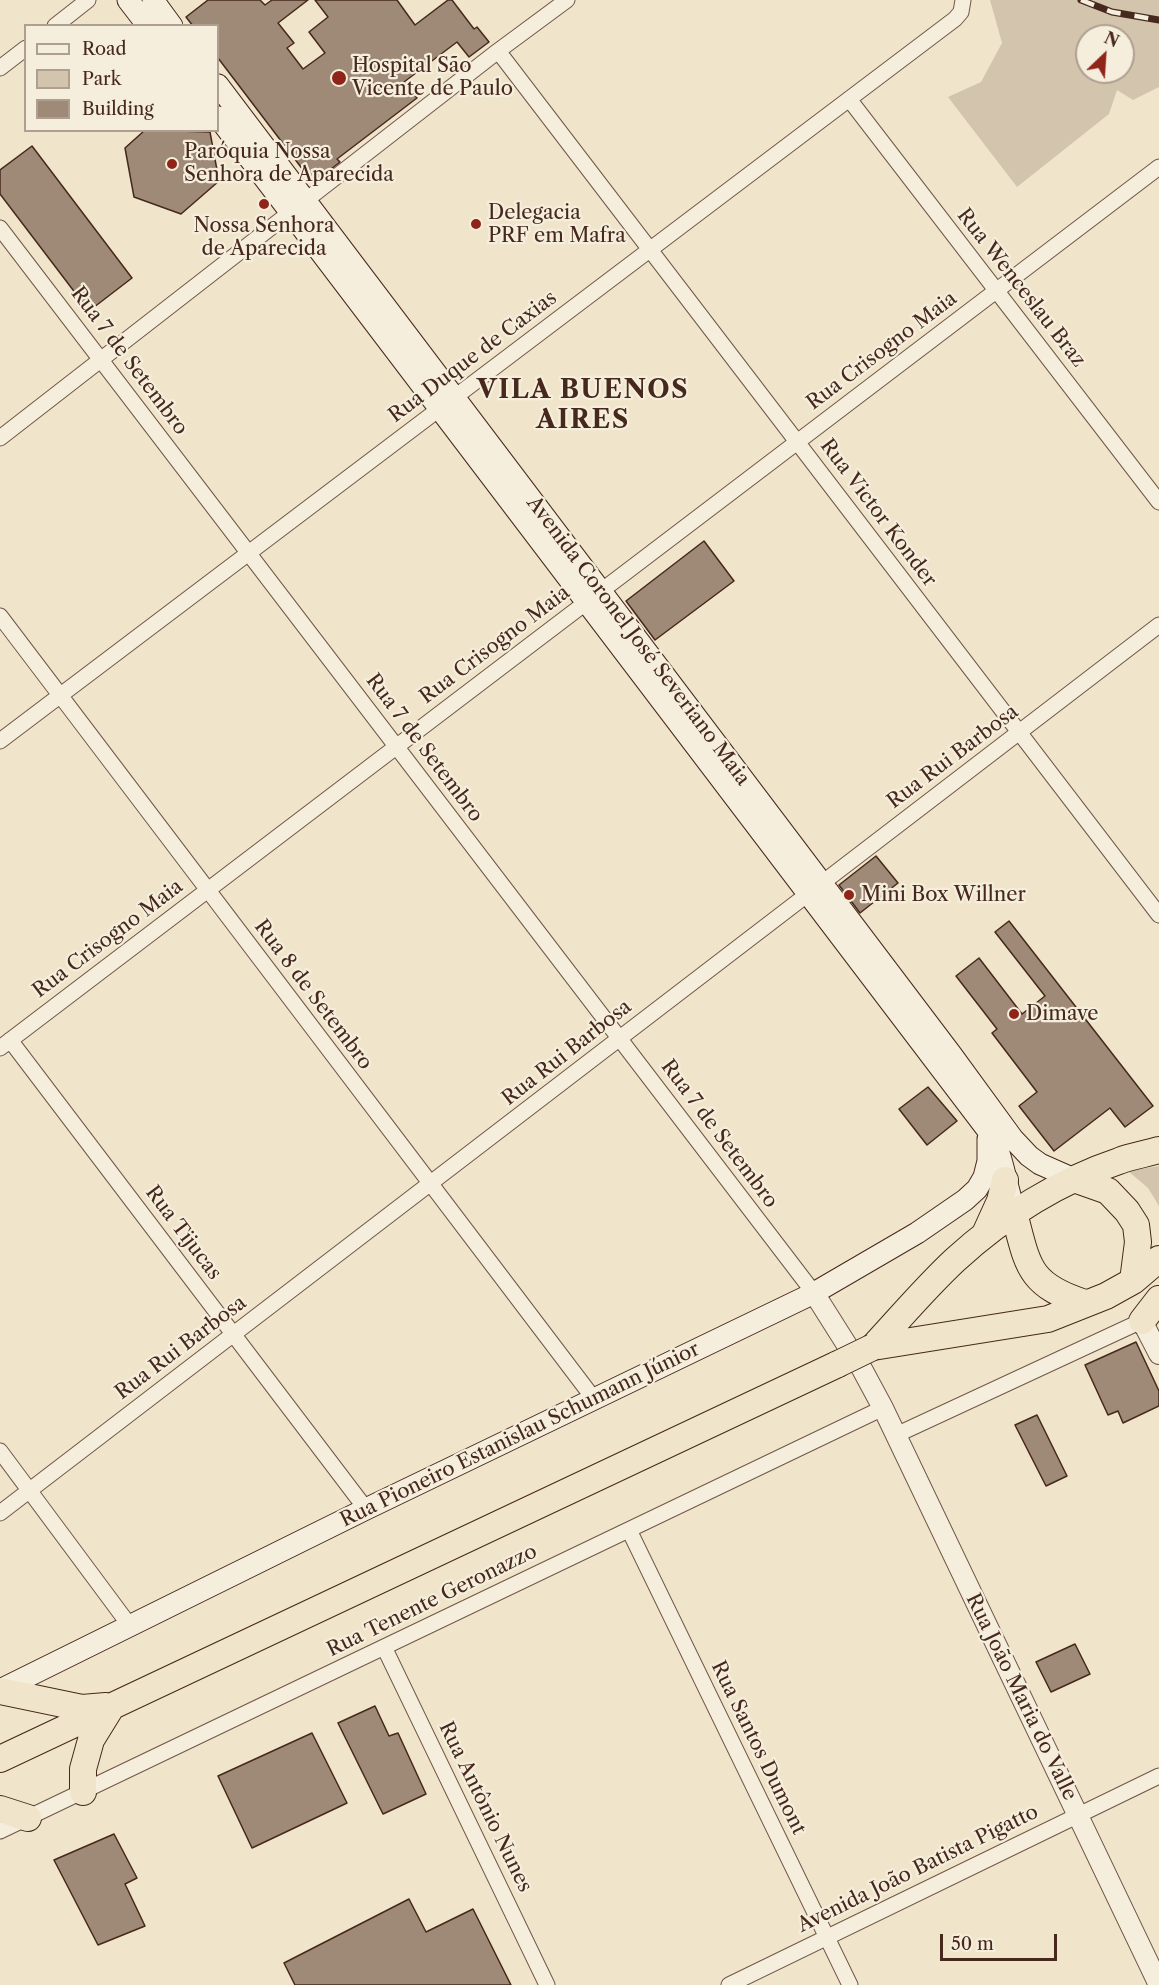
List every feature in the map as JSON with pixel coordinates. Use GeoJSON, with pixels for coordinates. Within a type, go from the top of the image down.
{"type":"FeatureCollection","features":[{"type":"Feature","properties":{"kind":"highway"},"geometry":{"type":"LineString","coordinates":[[873,1347],[954,1261],[1014,1213],[1074,1179],[1120,1160],[1159,1150]]}},
{"type":"Feature","properties":{"kind":"highway"},"geometry":{"type":"LineString","coordinates":[[1074,1179],[1108,1191],[1127,1211],[1136,1225],[1138,1242],[1133,1281]]}},
{"type":"Feature","properties":{"kind":"highway"},"geometry":{"type":"LineString","coordinates":[[985,1234],[1005,1180]]}},
{"type":"Feature","properties":{"kind":"highway"},"geometry":{"type":"LineString","coordinates":[[1014,1213],[1027,1261],[1042,1283],[1064,1297],[1085,1303]]}},
{"type":"Feature","properties":{"kind":"highway"},"geometry":{"type":"LineString","coordinates":[[0,1759],[873,1347],[1048,1319],[1106,1296],[1133,1281],[1159,1259]]}},
{"type":"Feature","properties":{"kind":"highway"},"geometry":{"type":"LineString","coordinates":[[1151,1317],[1159,1299]]}},
{"type":"Feature","properties":{"kind":"highway"},"geometry":{"type":"LineString","coordinates":[[0,1691],[82,1708],[112,1706]]}},
{"type":"Feature","properties":{"kind":"highway"},"geometry":{"type":"LineString","coordinates":[[83,1792],[82,1769],[91,1740],[112,1706]]}},
{"type":"Feature","properties":{"kind":"highway"},"geometry":{"type":"LineString","coordinates":[[0,1809],[28,1818]]}},
{"type":"Feature","properties":{"kind":"main road"},"geometry":{"type":"LineString","coordinates":[[128,0],[146,24]]}},
{"type":"Feature","properties":{"kind":"main road"},"geometry":{"type":"LineString","coordinates":[[153,0],[171,24]]}},
{"type":"Feature","properties":{"kind":"main road","name":"Avenida Coronel José Severiano Maia"},"geometry":{"type":"LineString","coordinates":[[219,87],[297,206],[815,889],[1013,1139],[1040,1164],[1074,1179]]}},
{"type":"Feature","properties":{"kind":"main road","name":"Avenida Coronel José Severiano Maia"},"geometry":{"type":"LineString","coordinates":[[219,118],[297,206]]}},
{"type":"Feature","properties":{"kind":"main road","name":"Avenida Coronel José Severiano Maia"},"geometry":{"type":"LineString","coordinates":[[815,889],[994,1140],[1014,1213]]}},
{"type":"Feature","properties":{"kind":"main road","name":"Rua Pioneiro Estanislau Schumann Júnior"},"geometry":{"type":"LineString","coordinates":[[0,1691],[366,1509],[814,1293],[918,1233],[977,1189],[984,1177],[988,1161],[989,1132]]}},
{"type":"Feature","properties":{"kind":"street"},"geometry":{"type":"LineString","coordinates":[[58,24],[88,0]]}},
{"type":"Feature","properties":{"kind":"street"},"geometry":{"type":"LineString","coordinates":[[0,438],[297,206],[567,0]]}},
{"type":"Feature","properties":{"kind":"street","name":"Rua Duque de Caxias"},"geometry":{"type":"LineString","coordinates":[[0,741],[955,19],[961,12],[963,1]]}},
{"type":"Feature","properties":{"kind":"street"},"geometry":{"type":"LineString","coordinates":[[0,68],[24,50]]}},
{"type":"Feature","properties":{"kind":"street","name":"Rua Victor Konder"},"geometry":{"type":"LineString","coordinates":[[498,51],[1159,915]]}},
{"type":"Feature","properties":{"kind":"street","name":"Rua Wenceslau Braz"},"geometry":{"type":"LineString","coordinates":[[849,99],[1159,502]]}},
{"type":"Feature","properties":{"kind":"street","name":"Rua Crisogno Maia"},"geometry":{"type":"LineString","coordinates":[[5,1044],[1159,167]]}},
{"type":"Feature","properties":{"kind":"street","name":"Rua 7 de Setembro"},"geometry":{"type":"LineString","coordinates":[[0,228],[814,1293]]}},
{"type":"Feature","properties":{"kind":"street","name":"Rua 8 de Setembro"},"geometry":{"type":"LineString","coordinates":[[0,616],[594,1399]]}},
{"type":"Feature","properties":{"kind":"street","name":"Rua Rui Barbosa"},"geometry":{"type":"LineString","coordinates":[[0,1513],[1159,625]]}},
{"type":"Feature","properties":{"kind":"street","name":"Rua Tijucas"},"geometry":{"type":"LineString","coordinates":[[5,1044],[366,1509]]}},
{"type":"Feature","properties":{"kind":"street","name":"Rua João Maria do Valle"},"geometry":{"type":"LineString","coordinates":[[814,1293],[862,1369],[883,1408],[1159,1985]]}},
{"type":"Feature","properties":{"kind":"street"},"geometry":{"type":"LineString","coordinates":[[896,1435],[1151,1317],[1159,1354]]}},
{"type":"Feature","properties":{"kind":"street","name":"Rua Tenente Geronazzo"},"geometry":{"type":"LineString","coordinates":[[0,1831],[883,1408]]}},
{"type":"Feature","properties":{"kind":"street"},"geometry":{"type":"LineString","coordinates":[[0,1451],[130,1626]]}},
{"type":"Feature","properties":{"kind":"street","name":"Rua Santos Dumont"},"geometry":{"type":"LineString","coordinates":[[629,1530],[850,1985]]}},
{"type":"Feature","properties":{"kind":"street","name":"Rua Antônio Nunes"},"geometry":{"type":"LineString","coordinates":[[384,1647],[547,1985]]}},
{"type":"Feature","properties":{"kind":"street","name":"Avenida João Batista Pigatto"},"geometry":{"type":"LineString","coordinates":[[729,1985],[1159,1776]]}},
{"type":"Feature","properties":{"kind":"green space"},"geometry":{"type":"Polygon","coordinates":[[[990,0],[1159,0],[1159,87],[1133,100],[1117,90],[1109,114],[1017,187],[948,97],[981,82],[1002,43],[990,0]]]}},
{"type":"Feature","properties":{"kind":"green space"},"geometry":{"type":"Polygon","coordinates":[[[1159,1166],[1159,1206],[1148,1188],[1128,1171],[1159,1166]]]}},
{"type":"Feature","properties":{"kind":"building","name":"Hospital São Vicente de Paulo"},"geometry":{"type":"Polygon","coordinates":[[[208,0],[260,0],[265,5],[272,0],[308,0],[278,23],[294,43],[287,48],[303,69],[325,53],[309,32],[328,17],[315,0],[397,0],[415,25],[448,0],[452,0],[474,29],[477,27],[489,42],[469,57],[457,42],[404,82],[417,98],[337,159],[340,162],[313,183],[219,59],[219,24],[191,24],[186,17],[208,0]]]}},
{"type":"Feature","properties":{"kind":"building","name":"Paróquia Nossa Senhora de Aparecida"},"geometry":{"type":"Polygon","coordinates":[[[143,132],[210,132],[219,181],[181,214],[134,197],[125,148],[143,132]]]}},
{"type":"Feature","properties":{"kind":"building"},"geometry":{"type":"Polygon","coordinates":[[[32,146],[132,278],[89,311],[0,194],[0,170],[32,146]]]}},
{"type":"Feature","properties":{"kind":"building"},"geometry":{"type":"Polygon","coordinates":[[[704,541],[734,581],[655,640],[626,601],[704,541]]]}},
{"type":"Feature","properties":{"kind":"building"},"geometry":{"type":"Polygon","coordinates":[[[876,856],[898,883],[860,913],[839,885],[876,856]]]}},
{"type":"Feature","properties":{"kind":"building"},"geometry":{"type":"Polygon","coordinates":[[[1009,921],[1153,1106],[1125,1127],[1110,1108],[1054,1151],[1019,1106],[1037,1092],[992,1033],[997,1029],[956,976],[979,958],[1022,1014],[1045,996],[995,932],[1009,921]]]}},
{"type":"Feature","properties":{"kind":"building"},"geometry":{"type":"Polygon","coordinates":[[[928,1087],[957,1121],[927,1145],[899,1109],[928,1087]]]}},
{"type":"Feature","properties":{"kind":"building"},"geometry":{"type":"Polygon","coordinates":[[[1136,1342],[1159,1391],[1159,1406],[1123,1423],[1118,1411],[1108,1415],[1085,1365],[1136,1342]]]}},
{"type":"Feature","properties":{"kind":"building"},"geometry":{"type":"Polygon","coordinates":[[[1037,1415],[1067,1476],[1046,1486],[1015,1425],[1037,1415]]]}},
{"type":"Feature","properties":{"kind":"building"},"geometry":{"type":"Polygon","coordinates":[[[1075,1644],[1090,1674],[1051,1692],[1036,1662],[1075,1644]]]}},
{"type":"Feature","properties":{"kind":"building"},"geometry":{"type":"Polygon","coordinates":[[[375,1706],[389,1736],[398,1733],[426,1794],[383,1814],[338,1723],[375,1706]]]}},
{"type":"Feature","properties":{"kind":"building"},"geometry":{"type":"Polygon","coordinates":[[[312,1733],[347,1803],[252,1848],[218,1776],[312,1733]]]}},
{"type":"Feature","properties":{"kind":"building"},"geometry":{"type":"Polygon","coordinates":[[[114,1834],[137,1878],[125,1884],[145,1926],[98,1945],[54,1860],[114,1834]]]}},
{"type":"Feature","properties":{"kind":"building"},"geometry":{"type":"Polygon","coordinates":[[[409,1899],[426,1932],[473,1909],[511,1985],[295,1985],[284,1963],[409,1899]]]}},
{"type":"Feature","properties":{"kind":"railway"},"geometry":{"type":"LineString","coordinates":[[1081,0],[1112,12],[1159,20]]}},
{"type":"Feature","properties":{"kind":"place","name":"Hospital São Vicente de Paulo"},"geometry":{"type":"Point","coordinates":[339,78]}},
{"type":"Feature","properties":{"kind":"place","name":"Paróquia Nossa Senhora de Aparecida"},"geometry":{"type":"Point","coordinates":[172,164]}},
{"type":"Feature","properties":{"kind":"place","name":"Nossa Senhora de Aparecida"},"geometry":{"type":"Point","coordinates":[264,204]}},
{"type":"Feature","properties":{"kind":"place","name":"Delegacia PRF em Mafra"},"geometry":{"type":"Point","coordinates":[476,224]}},
{"type":"Feature","properties":{"kind":"place","name":"Mini Box Willner"},"geometry":{"type":"Point","coordinates":[849,895]}},
{"type":"Feature","properties":{"kind":"place","name":"Dimave"},"geometry":{"type":"Point","coordinates":[1014,1014]}},
{"type":"Feature","properties":{"kind":"district","name":"VILA BUENOS AIRES"},"geometry":{"type":"Point","coordinates":[583,405]}}]}
